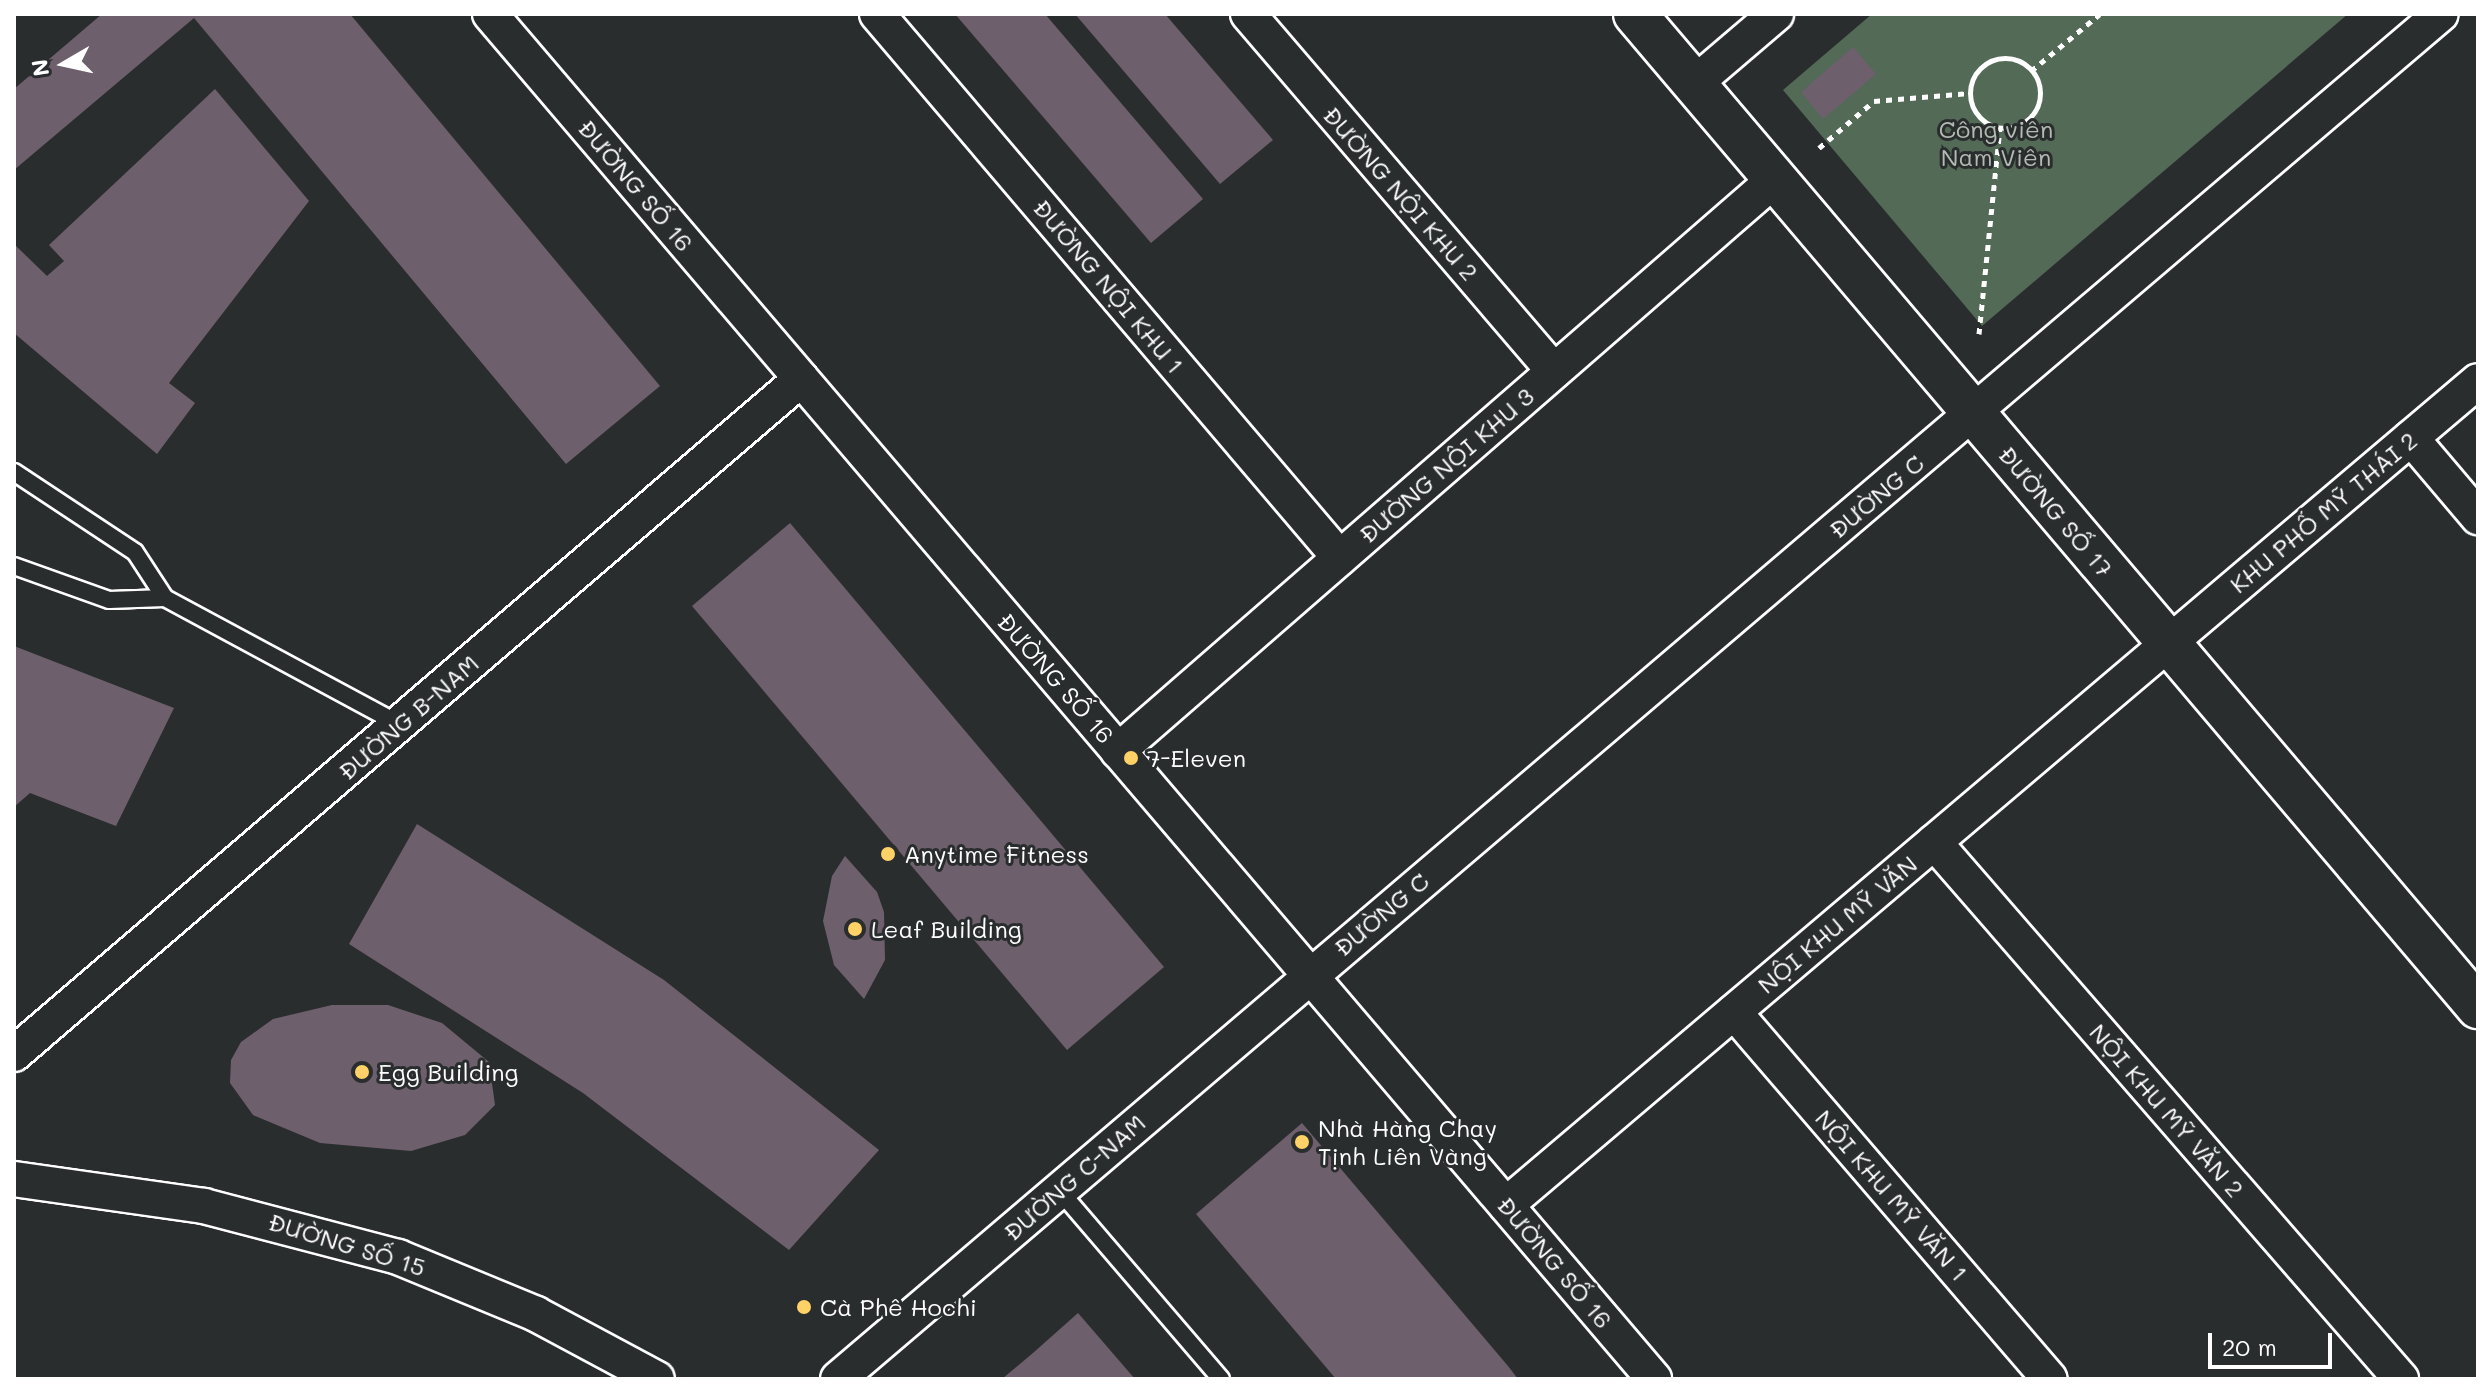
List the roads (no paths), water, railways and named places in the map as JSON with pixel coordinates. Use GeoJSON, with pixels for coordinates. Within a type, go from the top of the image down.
{"type":"FeatureCollection","features":[{"type":"Feature","properties":{"kind":"street","name":"ĐƯỜNG SỐ 16"},"geometry":{"type":"LineString","coordinates":[[490,14],[1654,1379]]}},
{"type":"Feature","properties":{"kind":"street","name":"ĐƯỜNG NỘI KHU 1"},"geometry":{"type":"LineString","coordinates":[[877,14],[1340,558]]}},
{"type":"Feature","properties":{"kind":"street","name":"ĐƯỜNG NỘI KHU 2"},"geometry":{"type":"LineString","coordinates":[[1248,14],[1554,371]]}},
{"type":"Feature","properties":{"kind":"street","name":"ĐƯỜNG SỐ 17"},"geometry":{"type":"LineString","coordinates":[[1635,14],[2478,1007]]}},
{"type":"Feature","properties":{"kind":"street"},"geometry":{"type":"LineString","coordinates":[[1694,84],[1776,14]]}},
{"type":"Feature","properties":{"kind":"street","name":"ĐƯỜNG C"},"geometry":{"type":"LineString","coordinates":[[1309,974],[2441,14]]}},
{"type":"Feature","properties":{"kind":"street","name":"ĐƯỜNG NỘI KHU 3"},"geometry":{"type":"LineString","coordinates":[[1118,751],[1775,179]]}},
{"type":"Feature","properties":{"kind":"street","name":"ĐƯỜNG B-NAM"},"geometry":{"type":"LineString","coordinates":[[14,1054],[801,379]]}},
{"type":"Feature","properties":{"kind":"street","name":"KHU PHỐ MỸ THÁI 2"},"geometry":{"type":"LineString","coordinates":[[2169,643],[2478,381]]}},
{"type":"Feature","properties":{"kind":"street"},"geometry":{"type":"LineString","coordinates":[[2411,438],[2478,517]]}},
{"type":"Feature","properties":{"kind":"street","name":"NỘI KHU MỸ VĂN"},"geometry":{"type":"LineString","coordinates":[[1506,1205],[2169,643]]}},
{"type":"Feature","properties":{"kind":"street","name":"NỘI KHU MỸ VĂN 2"},"geometry":{"type":"LineString","coordinates":[[1934,842],[2401,1379]]}},
{"type":"Feature","properties":{"kind":"street","name":"ĐƯỜNG C-NAM"},"geometry":{"type":"LineString","coordinates":[[838,1379],[1309,974]]}},
{"type":"Feature","properties":{"kind":"street","name":"NỘI KHU MỸ VĂN 1"},"geometry":{"type":"LineString","coordinates":[[1734,1012],[2050,1379]]}},
{"type":"Feature","properties":{"kind":"street","name":"ĐƯỜNG SỐ 15"},"geometry":{"type":"LineString","coordinates":[[14,1179],[204,1206],[398,1257],[536,1314],[657,1379]]}},
{"type":"Feature","properties":{"kind":"lane"},"geometry":{"type":"LineString","coordinates":[[14,472],[135,552],[165,598],[399,724]]}},
{"type":"Feature","properties":{"kind":"lane"},"geometry":{"type":"LineString","coordinates":[[14,566],[109,600],[165,598]]}},
{"type":"Feature","properties":{"kind":"lane"},"geometry":{"type":"LineString","coordinates":[[1059,1190],[1221,1379]]}},
{"type":"Feature","properties":{"kind":"place","name":"7-Eleven"},"geometry":{"type":"Point","coordinates":[1131,758]}},
{"type":"Feature","properties":{"kind":"place","name":"Anytime Fitness"},"geometry":{"type":"Point","coordinates":[888,854]}},
{"type":"Feature","properties":{"kind":"place","name":"Leaf Building"},"geometry":{"type":"Point","coordinates":[855,929]}},
{"type":"Feature","properties":{"kind":"place","name":"Egg Building"},"geometry":{"type":"Point","coordinates":[362,1072]}},
{"type":"Feature","properties":{"kind":"place","name":"Nhà Hàng Chay Tịnh Liên Vàng"},"geometry":{"type":"Point","coordinates":[1302,1142]}},
{"type":"Feature","properties":{"kind":"place","name":"Cà Phê Hochi"},"geometry":{"type":"Point","coordinates":[804,1307]}},
{"type":"Feature","properties":{"kind":"park label","name":"Công viên Nam Viên"},"geometry":{"type":"Point","coordinates":[1996,143]}}]}
